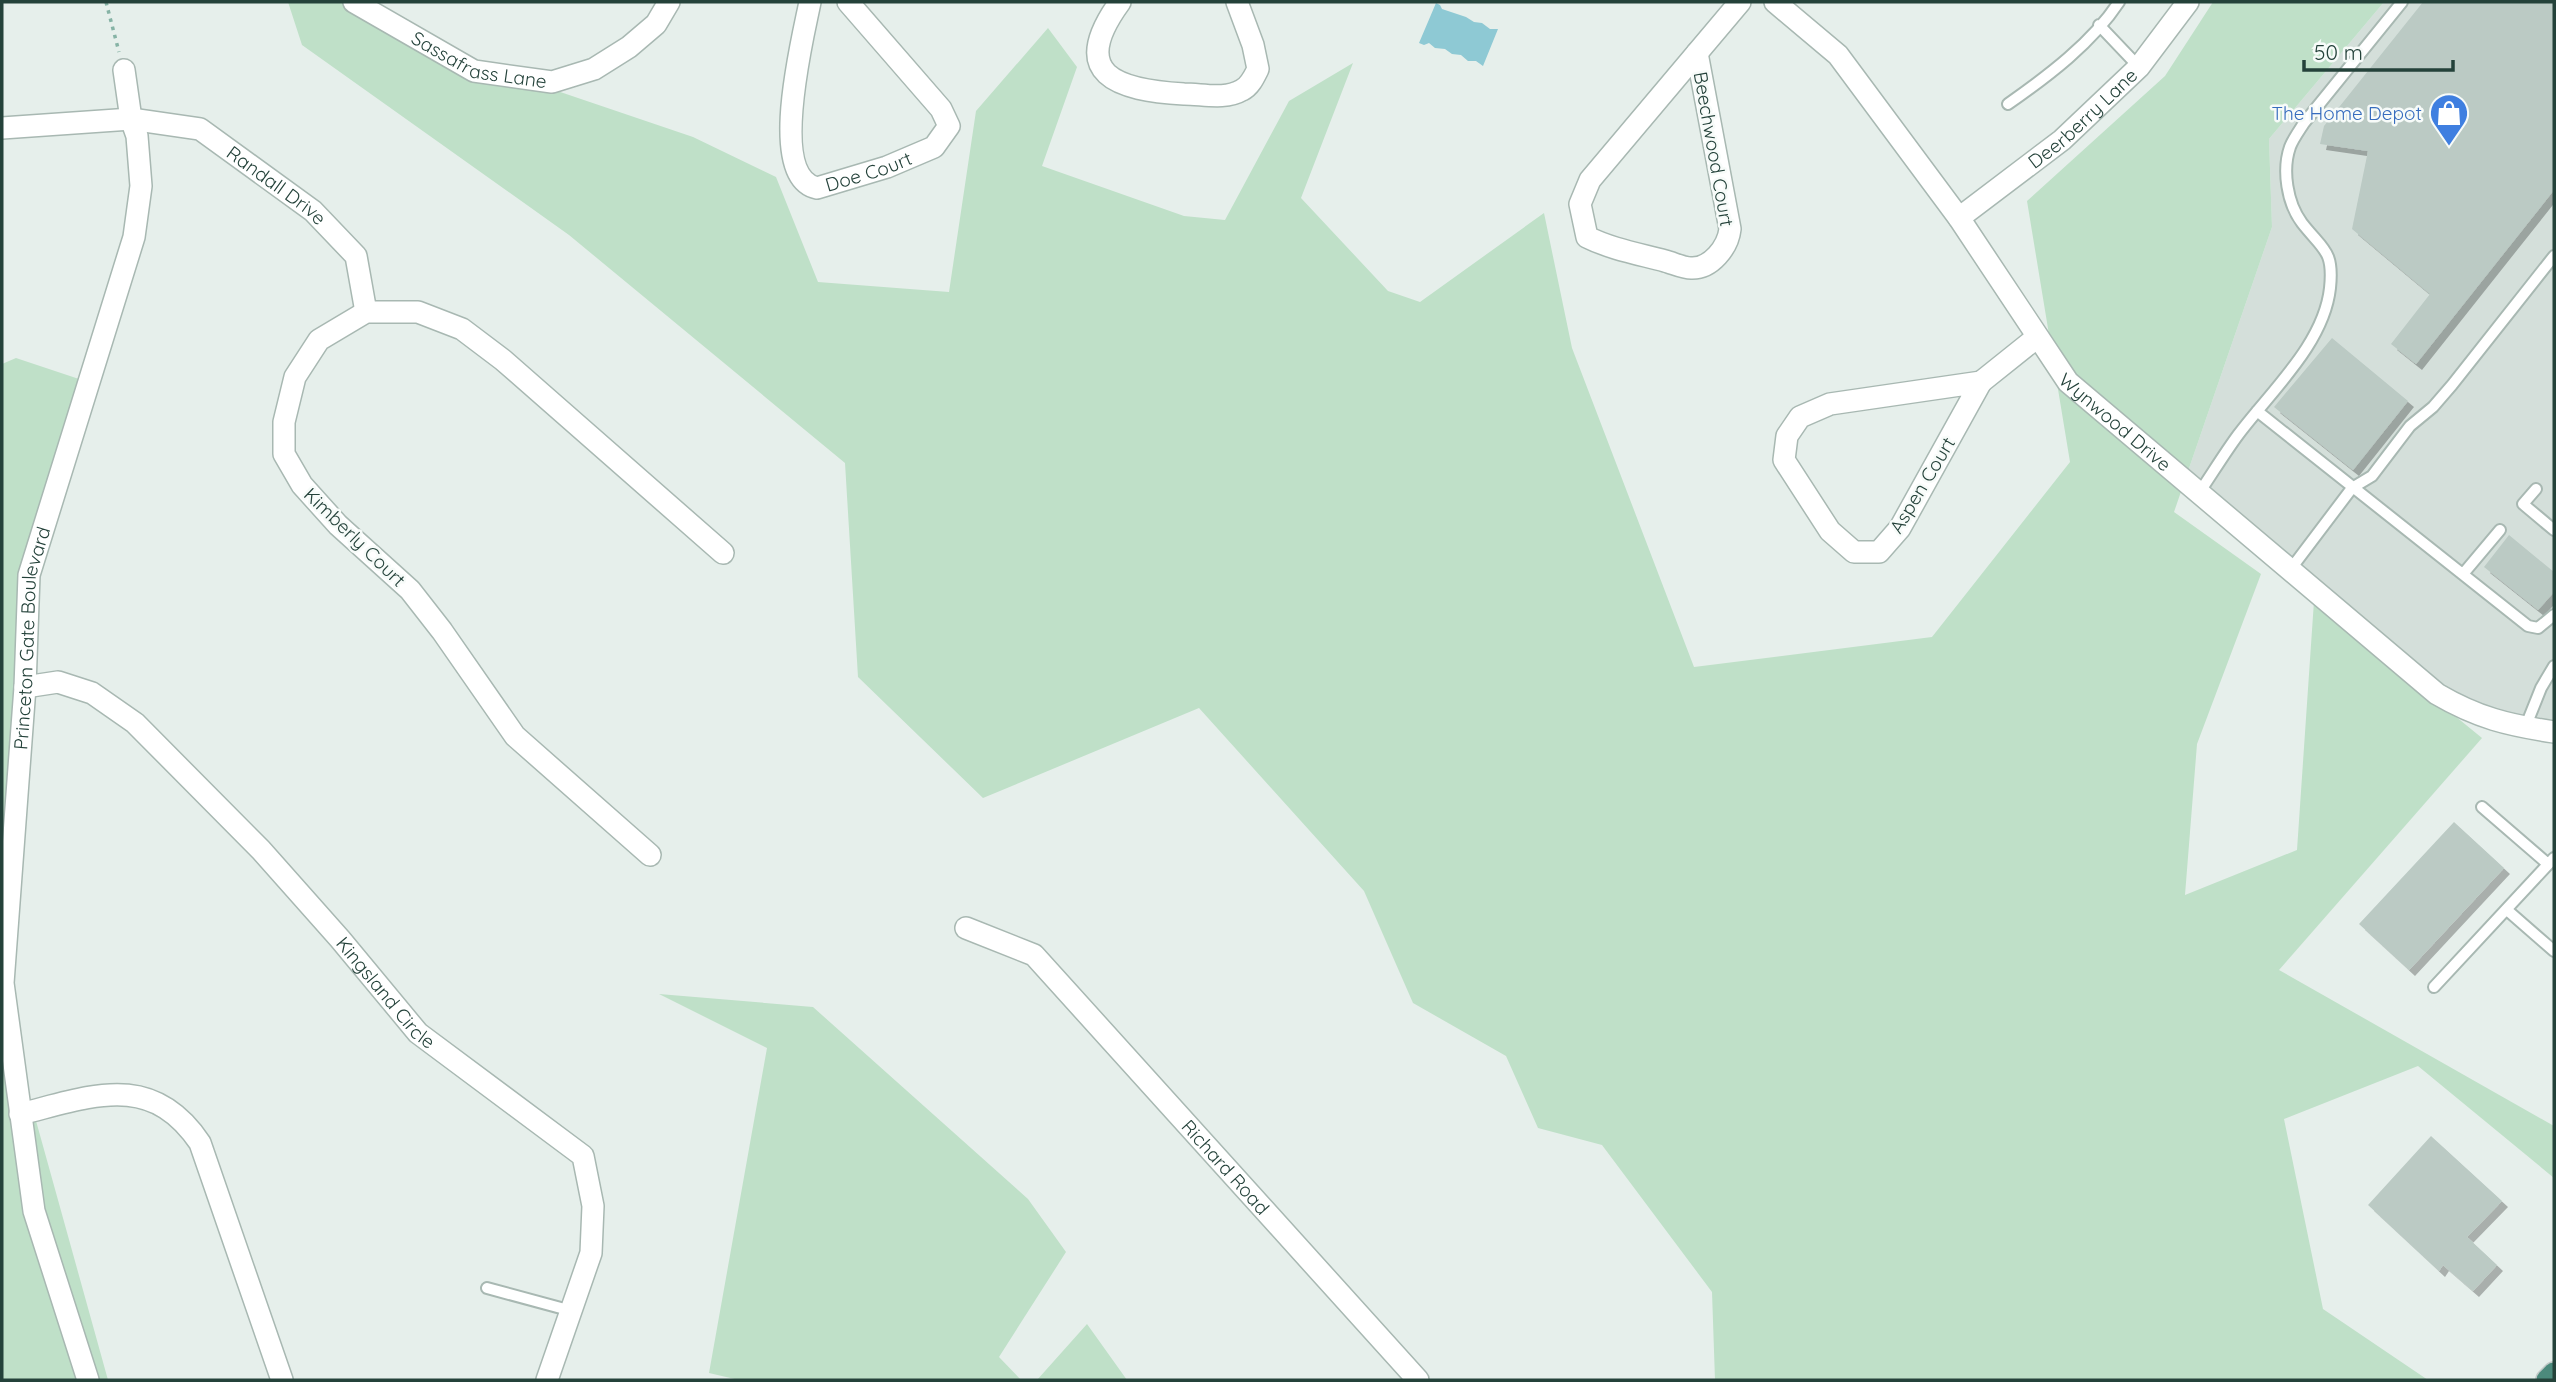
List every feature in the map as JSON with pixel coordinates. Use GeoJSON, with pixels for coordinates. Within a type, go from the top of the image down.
{"type":"FeatureCollection","features":[{"type":"Feature","properties":{"kind":"highway"},"geometry":{"type":"LineString","coordinates":[[2547,1380],[2554,1373]]}},
{"type":"Feature","properties":{"kind":"street","name":"Sassafrass Lane"},"geometry":{"type":"LineString","coordinates":[[354,2],[474,71],[552,82],[594,69],[629,47],[656,24],[669,2]]}},
{"type":"Feature","properties":{"kind":"street","name":"Doe Court"},"geometry":{"type":"LineString","coordinates":[[810,2],[790,115],[796,172],[808,186],[817,188],[887,167],[934,147],[949,126],[941,109],[848,2]]}},
{"type":"Feature","properties":{"kind":"street"},"geometry":{"type":"LineString","coordinates":[[1120,2],[1102,30],[1097,48],[1101,65],[1112,80],[1128,87],[1163,92],[1228,96],[1245,89],[1258,69],[1253,45],[1237,2]]}},
{"type":"Feature","properties":{"kind":"street","name":"Beechwood Court"},"geometry":{"type":"LineString","coordinates":[[1697,53],[1730,229],[1729,241],[1718,254],[1709,263],[1692,269],[1602,244],[1587,237],[1580,204],[1590,180],[1697,53],[1740,2]]}},
{"type":"Feature","properties":{"kind":"street","name":"Wynwood Drive"},"geometry":{"type":"LineString","coordinates":[[1775,2],[1838,55],[1959,218],[2036,338],[2068,382],[2437,694],[2475,715],[2525,728],[2554,732]]}},
{"type":"Feature","properties":{"kind":"street","name":"Deerberry Lane"},"geometry":{"type":"LineString","coordinates":[[1959,218],[2062,140],[2139,67],[2188,2]]}},
{"type":"Feature","properties":{"kind":"street","name":"Princeton Gate Boulevard"},"geometry":{"type":"LineString","coordinates":[[88,1380],[34,1211],[3,983],[25,687],[29,575],[134,237],[141,186],[137,136],[131,119],[124,70]]}},
{"type":"Feature","properties":{"kind":"street","name":"Randall Drive"},"geometry":{"type":"LineString","coordinates":[[2,128],[131,119],[200,129],[313,211],[356,256],[366,312]]}},
{"type":"Feature","properties":{"kind":"street"},"geometry":{"type":"LineString","coordinates":[[366,312],[418,312],[461,330],[503,360],[723,553]]}},
{"type":"Feature","properties":{"kind":"street","name":"Kimberly Court"},"geometry":{"type":"LineString","coordinates":[[366,312],[319,340],[295,377],[284,422],[284,454],[302,485],[338,525],[410,590],[515,736],[650,855]]}},
{"type":"Feature","properties":{"kind":"street","name":"Aspen Court"},"geometry":{"type":"LineString","coordinates":[[1981,382],[1830,404],[1800,417],[1787,436],[1784,460],[1830,531],[1854,552],[1879,552],[1900,528],[1981,382],[2036,338]]}},
{"type":"Feature","properties":{"kind":"street","name":"Kingsland Circle"},"geometry":{"type":"LineString","coordinates":[[25,687],[58,682],[92,693],[135,723],[261,850],[341,939],[418,1033],[583,1156],[593,1206],[591,1253],[552,1378]]}},
{"type":"Feature","properties":{"kind":"street","name":"Richard Road"},"geometry":{"type":"LineString","coordinates":[[966,928],[1034,955],[1418,1380]]}},
{"type":"Feature","properties":{"kind":"street"},"geometry":{"type":"LineString","coordinates":[[20,1114],[101,1094],[120,1094],[151,1100],[184,1124],[200,1143],[282,1380]]}},
{"type":"Feature","properties":{"kind":"lane"},"geometry":{"type":"LineString","coordinates":[[2008,104],[2063,62],[2119,2]]}},
{"type":"Feature","properties":{"kind":"lane"},"geometry":{"type":"LineString","coordinates":[[2199,493],[2257,411],[2314,338],[2330,291],[2331,266],[2328,253],[2301,222],[2287,191],[2287,164],[2291,146],[2304,123],[2402,2]]}},
{"type":"Feature","properties":{"kind":"lane"},"geometry":{"type":"LineString","coordinates":[[2099,25],[2139,67]]}},
{"type":"Feature","properties":{"kind":"lane"},"geometry":{"type":"LineString","coordinates":[[2290,570],[2352,488],[2372,476],[2410,426],[2433,407],[2452,386],[2554,256]]}},
{"type":"Feature","properties":{"kind":"lane"},"geometry":{"type":"LineString","coordinates":[[2257,411],[2528,626],[2538,628],[2554,615]]}},
{"type":"Feature","properties":{"kind":"lane"},"geometry":{"type":"LineString","coordinates":[[2536,489],[2523,504],[2554,530]]}},
{"type":"Feature","properties":{"kind":"lane"},"geometry":{"type":"LineString","coordinates":[[2463,575],[2500,530]]}},
{"type":"Feature","properties":{"kind":"lane"},"geometry":{"type":"LineString","coordinates":[[2525,728],[2541,688],[2554,666]]}},
{"type":"Feature","properties":{"kind":"lane"},"geometry":{"type":"LineString","coordinates":[[2434,987],[2551,861],[2482,807]]}},
{"type":"Feature","properties":{"kind":"lane"},"geometry":{"type":"LineString","coordinates":[[2507,910],[2554,951]]}},
{"type":"Feature","properties":{"kind":"lane"},"geometry":{"type":"LineString","coordinates":[[488,1288],[572,1311]]}},
{"type":"Feature","properties":{"kind":"path"},"geometry":{"type":"LineString","coordinates":[[106,2],[124,70]]}},
{"type":"Feature","properties":{"kind":"shaded area"},"geometry":{"type":"Polygon","coordinates":[[[2384,2],[2554,2],[2554,732],[2475,715],[2185,480],[2272,227],[2269,139],[2384,2]]]}},
{"type":"Feature","properties":{"kind":"green space"},"geometry":{"type":"Polygon","coordinates":[[[288,2],[349,2],[473,75],[519,78],[693,137],[776,177],[818,282],[949,292],[976,111],[1048,28],[1077,67],[1042,166],[1184,216],[1225,220],[1289,101],[1353,63],[1301,198],[1388,291],[1420,302],[1544,213],[1572,348],[1694,667],[1932,637],[2070,462],[2027,201],[2165,76],[2213,2],[2384,2],[2269,139],[2272,227],[2174,512],[2261,574],[2197,744],[2185,895],[2297,850],[2314,601],[2482,738],[2279,970],[2554,1126],[2554,1178],[2418,1066],[2284,1119],[2323,1309],[2428,1380],[1715,1380],[1712,1292],[1602,1145],[1538,1128],[1506,1056],[1413,1003],[1364,891],[1199,708],[983,798],[858,677],[845,463],[569,235],[302,45],[288,2]]]}},
{"type":"Feature","properties":{"kind":"green space"},"geometry":{"type":"Polygon","coordinates":[[[16,358],[91,383],[19,653],[8,1020],[108,1380],[2,1380],[2,364],[16,358]]]}},
{"type":"Feature","properties":{"kind":"green space"},"geometry":{"type":"Polygon","coordinates":[[[659,994],[813,1007],[1028,1199],[1066,1252],[999,1357],[1021,1380],[739,1380],[709,1373],[767,1048],[659,994]]]}},
{"type":"Feature","properties":{"kind":"green space"},"geometry":{"type":"Polygon","coordinates":[[[1087,1324],[1127,1380],[1037,1380],[1087,1324]]]}},
{"type":"Feature","properties":{"kind":"water"},"geometry":{"type":"Polygon","coordinates":[[[1436,3],[1442,9],[1482,23],[1490,29],[1498,29],[1483,66],[1445,49],[1435,48],[1429,43],[1419,43],[1436,3]]]}},
{"type":"Feature","properties":{"kind":"building","name":"The Home Depot"},"geometry":{"type":"Polygon","coordinates":[[[2423,2],[2554,2],[2554,190],[2416,364],[2391,344],[2430,294],[2352,229],[2368,151],[2320,144],[2324,126],[2423,2]]]}},
{"type":"Feature","properties":{"kind":"building"},"geometry":{"type":"Polygon","coordinates":[[[2332,338],[2408,401],[2353,470],[2274,407],[2332,338]]]}},
{"type":"Feature","properties":{"kind":"building"},"geometry":{"type":"Polygon","coordinates":[[[2509,535],[2554,572],[2554,592],[2538,610],[2484,567],[2509,535]]]}},
{"type":"Feature","properties":{"kind":"building"},"geometry":{"type":"Polygon","coordinates":[[[2454,822],[2504,868],[2409,970],[2359,924],[2454,822]]]}},
{"type":"Feature","properties":{"kind":"building"},"geometry":{"type":"Polygon","coordinates":[[[2431,1136],[2502,1201],[2467,1237],[2497,1265],[2473,1291],[2443,1265],[2439,1271],[2368,1205],[2431,1136]]]}},
{"type":"Feature","properties":{"kind":"place","name":"The Home Depot"},"geometry":{"type":"Point","coordinates":[2449,147]}}]}
